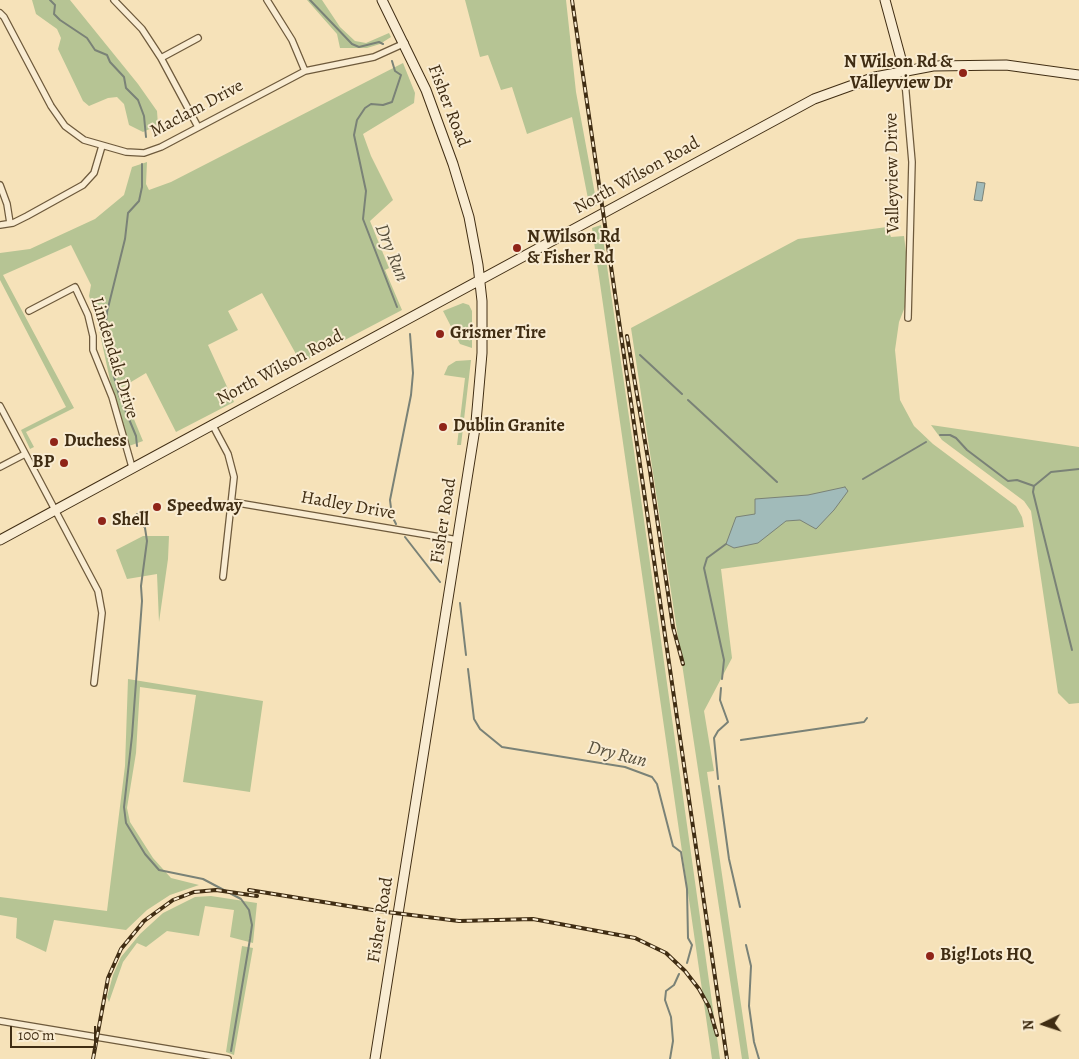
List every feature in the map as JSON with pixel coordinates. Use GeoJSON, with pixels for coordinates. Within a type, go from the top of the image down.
{"type":"FeatureCollection","features":[{"type":"Feature","properties":{"kind":"main road","name":"Fisher Road"},"geometry":{"type":"LineString","coordinates":[[375,1059],[458,540],[480,388],[482,340],[480,278],[474,237],[453,164],[426,90],[405,43],[382,0]]}},
{"type":"Feature","properties":{"kind":"main road","name":"Valleyview Drive"},"geometry":{"type":"LineString","coordinates":[[886,0],[904,70]]}},
{"type":"Feature","properties":{"kind":"main road","name":"North Wilson Road"},"geometry":{"type":"LineString","coordinates":[[0,540],[480,278],[814,99],[864,80],[904,70],[933,66],[984,64],[1079,75]]}},
{"type":"Feature","properties":{"kind":"street"},"geometry":{"type":"LineString","coordinates":[[114,0],[142,29],[161,58],[198,127]]}},
{"type":"Feature","properties":{"kind":"street"},"geometry":{"type":"LineString","coordinates":[[266,0],[292,40],[305,71]]}},
{"type":"Feature","properties":{"kind":"street","name":"Maclam Drive"},"geometry":{"type":"LineString","coordinates":[[0,13],[4,17],[51,106],[64,126],[84,140],[126,152],[144,152],[161,147],[305,71],[374,57],[405,43]]}},
{"type":"Feature","properties":{"kind":"street"},"geometry":{"type":"LineString","coordinates":[[161,58],[198,38]]}},
{"type":"Feature","properties":{"kind":"street","name":"Valleyview Drive"},"geometry":{"type":"LineString","coordinates":[[904,70],[912,162],[908,318]]}},
{"type":"Feature","properties":{"kind":"street"},"geometry":{"type":"LineString","coordinates":[[0,225],[27,216],[83,185],[94,173],[102,146]]}},
{"type":"Feature","properties":{"kind":"street"},"geometry":{"type":"LineString","coordinates":[[0,185],[7,204],[10,223]]}},
{"type":"Feature","properties":{"kind":"street","name":"Lindendale Drive"},"geometry":{"type":"LineString","coordinates":[[29,311],[75,287],[88,315],[93,336],[93,350],[112,397],[132,467]]}},
{"type":"Feature","properties":{"kind":"street"},"geometry":{"type":"LineString","coordinates":[[0,406],[54,510],[80,553],[100,597],[102,613],[94,683]]}},
{"type":"Feature","properties":{"kind":"street"},"geometry":{"type":"LineString","coordinates":[[212,424],[232,468],[234,483],[223,577]]}},
{"type":"Feature","properties":{"kind":"street"},"geometry":{"type":"LineString","coordinates":[[0,467],[25,454]]}},
{"type":"Feature","properties":{"kind":"street","name":"Hadley Drive"},"geometry":{"type":"LineString","coordinates":[[232,502],[458,540]]}},
{"type":"Feature","properties":{"kind":"street"},"geometry":{"type":"LineString","coordinates":[[0,1021],[228,1059]]}},
{"type":"Feature","properties":{"kind":"green space"},"geometry":{"type":"Polygon","coordinates":[[[32,0],[70,0],[138,84],[157,111],[158,125],[143,132],[129,125],[124,104],[117,97],[108,98],[89,106],[83,101],[58,49],[61,38],[57,29],[36,14],[32,0]]]}},
{"type":"Feature","properties":{"kind":"green space"},"geometry":{"type":"Polygon","coordinates":[[[307,0],[322,0],[340,27],[355,41],[366,43],[389,33],[391,37],[380,44],[367,48],[340,48],[337,34],[307,0]]]}},
{"type":"Feature","properties":{"kind":"green space"},"geometry":{"type":"Polygon","coordinates":[[[465,0],[566,0],[576,92],[597,205],[590,209],[572,117],[527,134],[512,87],[501,90],[488,55],[480,57],[465,0]]]}},
{"type":"Feature","properties":{"kind":"green space"},"geometry":{"type":"Polygon","coordinates":[[[403,63],[415,93],[414,103],[363,134],[371,156],[393,200],[370,221],[389,268],[385,270],[402,310],[301,363],[262,293],[228,311],[238,330],[208,345],[234,402],[176,432],[146,373],[121,388],[143,441],[129,446],[111,385],[96,315],[89,296],[91,285],[71,245],[3,275],[74,408],[26,432],[34,447],[30,449],[21,430],[66,407],[0,280],[0,253],[30,249],[95,219],[124,195],[132,167],[147,162],[146,184],[149,190],[171,182],[403,63]]]}},
{"type":"Feature","properties":{"kind":"green space"},"geometry":{"type":"Polygon","coordinates":[[[601,225],[720,1059],[712,1059],[592,228],[601,225]]]}},
{"type":"Feature","properties":{"kind":"green space"},"geometry":{"type":"Polygon","coordinates":[[[887,227],[891,237],[904,236],[906,252],[906,304],[899,322],[895,350],[900,400],[914,426],[933,444],[1016,506],[1022,517],[1024,527],[721,569],[732,658],[704,711],[714,771],[707,772],[749,1059],[742,1059],[631,328],[798,239],[887,227]]]}},
{"type":"Feature","properties":{"kind":"green space"},"geometry":{"type":"Polygon","coordinates":[[[463,303],[469,305],[472,311],[472,348],[460,344],[443,311],[463,303]]]}},
{"type":"Feature","properties":{"kind":"green space"},"geometry":{"type":"Polygon","coordinates":[[[471,360],[461,445],[457,445],[465,378],[444,375],[448,366],[456,361],[471,360]]]}},
{"type":"Feature","properties":{"kind":"green space"},"geometry":{"type":"Polygon","coordinates":[[[931,425],[1079,447],[1079,703],[1069,704],[1058,693],[1031,511],[1024,501],[942,440],[931,425]]]}},
{"type":"Feature","properties":{"kind":"green space"},"geometry":{"type":"Polygon","coordinates":[[[143,536],[169,536],[168,559],[159,622],[157,574],[127,579],[116,550],[143,536]]]}},
{"type":"Feature","properties":{"kind":"green space"},"geometry":{"type":"Polygon","coordinates":[[[128,679],[263,701],[250,792],[183,782],[196,695],[140,687],[136,753],[127,808],[130,822],[153,858],[171,878],[199,885],[170,895],[147,910],[126,930],[54,920],[46,952],[16,938],[17,918],[0,915],[0,897],[107,911],[125,766],[128,679]]]}},
{"type":"Feature","properties":{"kind":"green space"},"geometry":{"type":"Polygon","coordinates":[[[211,896],[257,903],[253,943],[230,937],[234,910],[205,906],[199,936],[167,931],[146,947],[137,943],[123,962],[109,1002],[107,997],[113,975],[121,957],[140,934],[163,913],[195,897],[211,896]]]}},
{"type":"Feature","properties":{"kind":"green space"},"geometry":{"type":"Polygon","coordinates":[[[242,946],[253,948],[234,1055],[226,1052],[242,946]]]}},
{"type":"Feature","properties":{"kind":"water"},"geometry":{"type":"Polygon","coordinates":[[[977,182],[985,183],[982,201],[974,200],[977,182]]]}},
{"type":"Feature","properties":{"kind":"water"},"geometry":{"type":"Polygon","coordinates":[[[845,487],[848,491],[834,510],[816,529],[800,520],[786,521],[758,543],[734,548],[726,544],[736,517],[755,514],[755,499],[808,495],[845,487]]]}},
{"type":"Feature","properties":{"kind":"waterway"},"geometry":{"type":"LineString","coordinates":[[50,0],[55,5],[54,14],[87,38],[95,50],[107,55],[110,62],[124,77],[126,88],[138,100],[144,116],[146,137]]}},
{"type":"Feature","properties":{"kind":"waterway","name":"Dry Run"},"geometry":{"type":"LineString","coordinates":[[310,0],[352,44],[359,47],[379,42],[383,44]]}},
{"type":"Feature","properties":{"kind":"waterway","name":"Dry Run"},"geometry":{"type":"LineString","coordinates":[[392,61],[395,71],[401,75],[392,102],[383,105],[371,104],[365,108],[357,120],[354,135],[366,191],[363,219],[397,307]]}},
{"type":"Feature","properties":{"kind":"waterway"},"geometry":{"type":"LineString","coordinates":[[137,446],[136,436],[119,395],[106,347],[105,330],[107,312],[125,239],[128,213],[139,201],[142,187],[142,164]]}},
{"type":"Feature","properties":{"kind":"waterway","name":"Dry Run"},"geometry":{"type":"LineString","coordinates":[[396,524],[392,516],[390,500],[411,395],[413,373],[410,334]]}},
{"type":"Feature","properties":{"kind":"waterway"},"geometry":{"type":"LineString","coordinates":[[640,355],[682,394]]}},
{"type":"Feature","properties":{"kind":"waterway"},"geometry":{"type":"LineString","coordinates":[[688,400],[777,482]]}},
{"type":"Feature","properties":{"kind":"waterway"},"geometry":{"type":"LineString","coordinates":[[940,435],[950,435],[956,438],[967,450],[1008,481],[1017,480],[1034,486],[1033,492],[1072,650]]}},
{"type":"Feature","properties":{"kind":"waterway"},"geometry":{"type":"LineString","coordinates":[[863,479],[926,442]]}},
{"type":"Feature","properties":{"kind":"waterway"},"geometry":{"type":"LineString","coordinates":[[1034,486],[1051,472],[1079,469]]}},
{"type":"Feature","properties":{"kind":"waterway"},"geometry":{"type":"LineString","coordinates":[[137,514],[145,528],[147,541],[141,586],[142,601],[132,736],[124,807],[126,823],[145,854],[159,870],[203,879],[241,899],[249,910],[252,925],[231,1051]]}},
{"type":"Feature","properties":{"kind":"waterway","name":"Dry Run"},"geometry":{"type":"LineString","coordinates":[[405,537],[440,582]]}},
{"type":"Feature","properties":{"kind":"waterway"},"geometry":{"type":"LineString","coordinates":[[722,679],[724,660],[704,568],[707,558],[726,544]]}},
{"type":"Feature","properties":{"kind":"waterway","name":"Dry Run"},"geometry":{"type":"LineString","coordinates":[[460,603],[466,655]]}},
{"type":"Feature","properties":{"kind":"waterway","name":"Dry Run"},"geometry":{"type":"LineString","coordinates":[[468,669],[474,719],[480,729],[502,747],[625,767],[652,777],[657,784],[673,846],[681,852],[687,889],[688,938],[692,945],[687,963]]}},
{"type":"Feature","properties":{"kind":"waterway"},"geometry":{"type":"LineString","coordinates":[[718,779],[714,738],[718,731],[728,722],[720,700],[721,688]]}},
{"type":"Feature","properties":{"kind":"waterway"},"geometry":{"type":"LineString","coordinates":[[741,740],[864,722],[867,718]]}},
{"type":"Feature","properties":{"kind":"waterway"},"geometry":{"type":"LineString","coordinates":[[719,786],[729,859],[740,907]]}},
{"type":"Feature","properties":{"kind":"waterway"},"geometry":{"type":"LineString","coordinates":[[746,945],[751,966],[749,1006],[754,1042],[759,1059]]}},
{"type":"Feature","properties":{"kind":"waterway","name":"Dry Run"},"geometry":{"type":"LineString","coordinates":[[670,1059],[673,1041],[671,1017],[665,1000],[666,991],[674,985],[679,974]]}},
{"type":"Feature","properties":{"kind":"railway"},"geometry":{"type":"LineString","coordinates":[[572,0],[727,1059]]}},
{"type":"Feature","properties":{"kind":"railway"},"geometry":{"type":"LineString","coordinates":[[627,336],[650,471],[673,627],[683,664]]}},
{"type":"Feature","properties":{"kind":"railway"},"geometry":{"type":"LineString","coordinates":[[93,1059],[108,978],[121,949],[144,921],[173,900],[194,892],[216,890],[257,896]]}},
{"type":"Feature","properties":{"kind":"railway"},"geometry":{"type":"LineString","coordinates":[[249,890],[379,911],[459,921],[533,919],[635,938],[666,953],[685,971],[699,989],[709,1007],[717,1035]]}},
{"type":"Feature","properties":{"kind":"place","name":"N Wilson Rd & Valleyview Dr"},"geometry":{"type":"Point","coordinates":[963,73]}},
{"type":"Feature","properties":{"kind":"place","name":"N Wilson Rd & Fisher Rd"},"geometry":{"type":"Point","coordinates":[517,248]}},
{"type":"Feature","properties":{"kind":"place","name":"Grismer Tire"},"geometry":{"type":"Point","coordinates":[440,334]}},
{"type":"Feature","properties":{"kind":"place","name":"Dublin Granite"},"geometry":{"type":"Point","coordinates":[443,427]}},
{"type":"Feature","properties":{"kind":"place","name":"Duchess"},"geometry":{"type":"Point","coordinates":[54,442]}},
{"type":"Feature","properties":{"kind":"place","name":"BP"},"geometry":{"type":"Point","coordinates":[64,463]}},
{"type":"Feature","properties":{"kind":"place","name":"Speedway"},"geometry":{"type":"Point","coordinates":[157,507]}},
{"type":"Feature","properties":{"kind":"place","name":"Shell"},"geometry":{"type":"Point","coordinates":[102,521]}},
{"type":"Feature","properties":{"kind":"place","name":"Big!Lots HQ"},"geometry":{"type":"Point","coordinates":[930,956]}}]}
